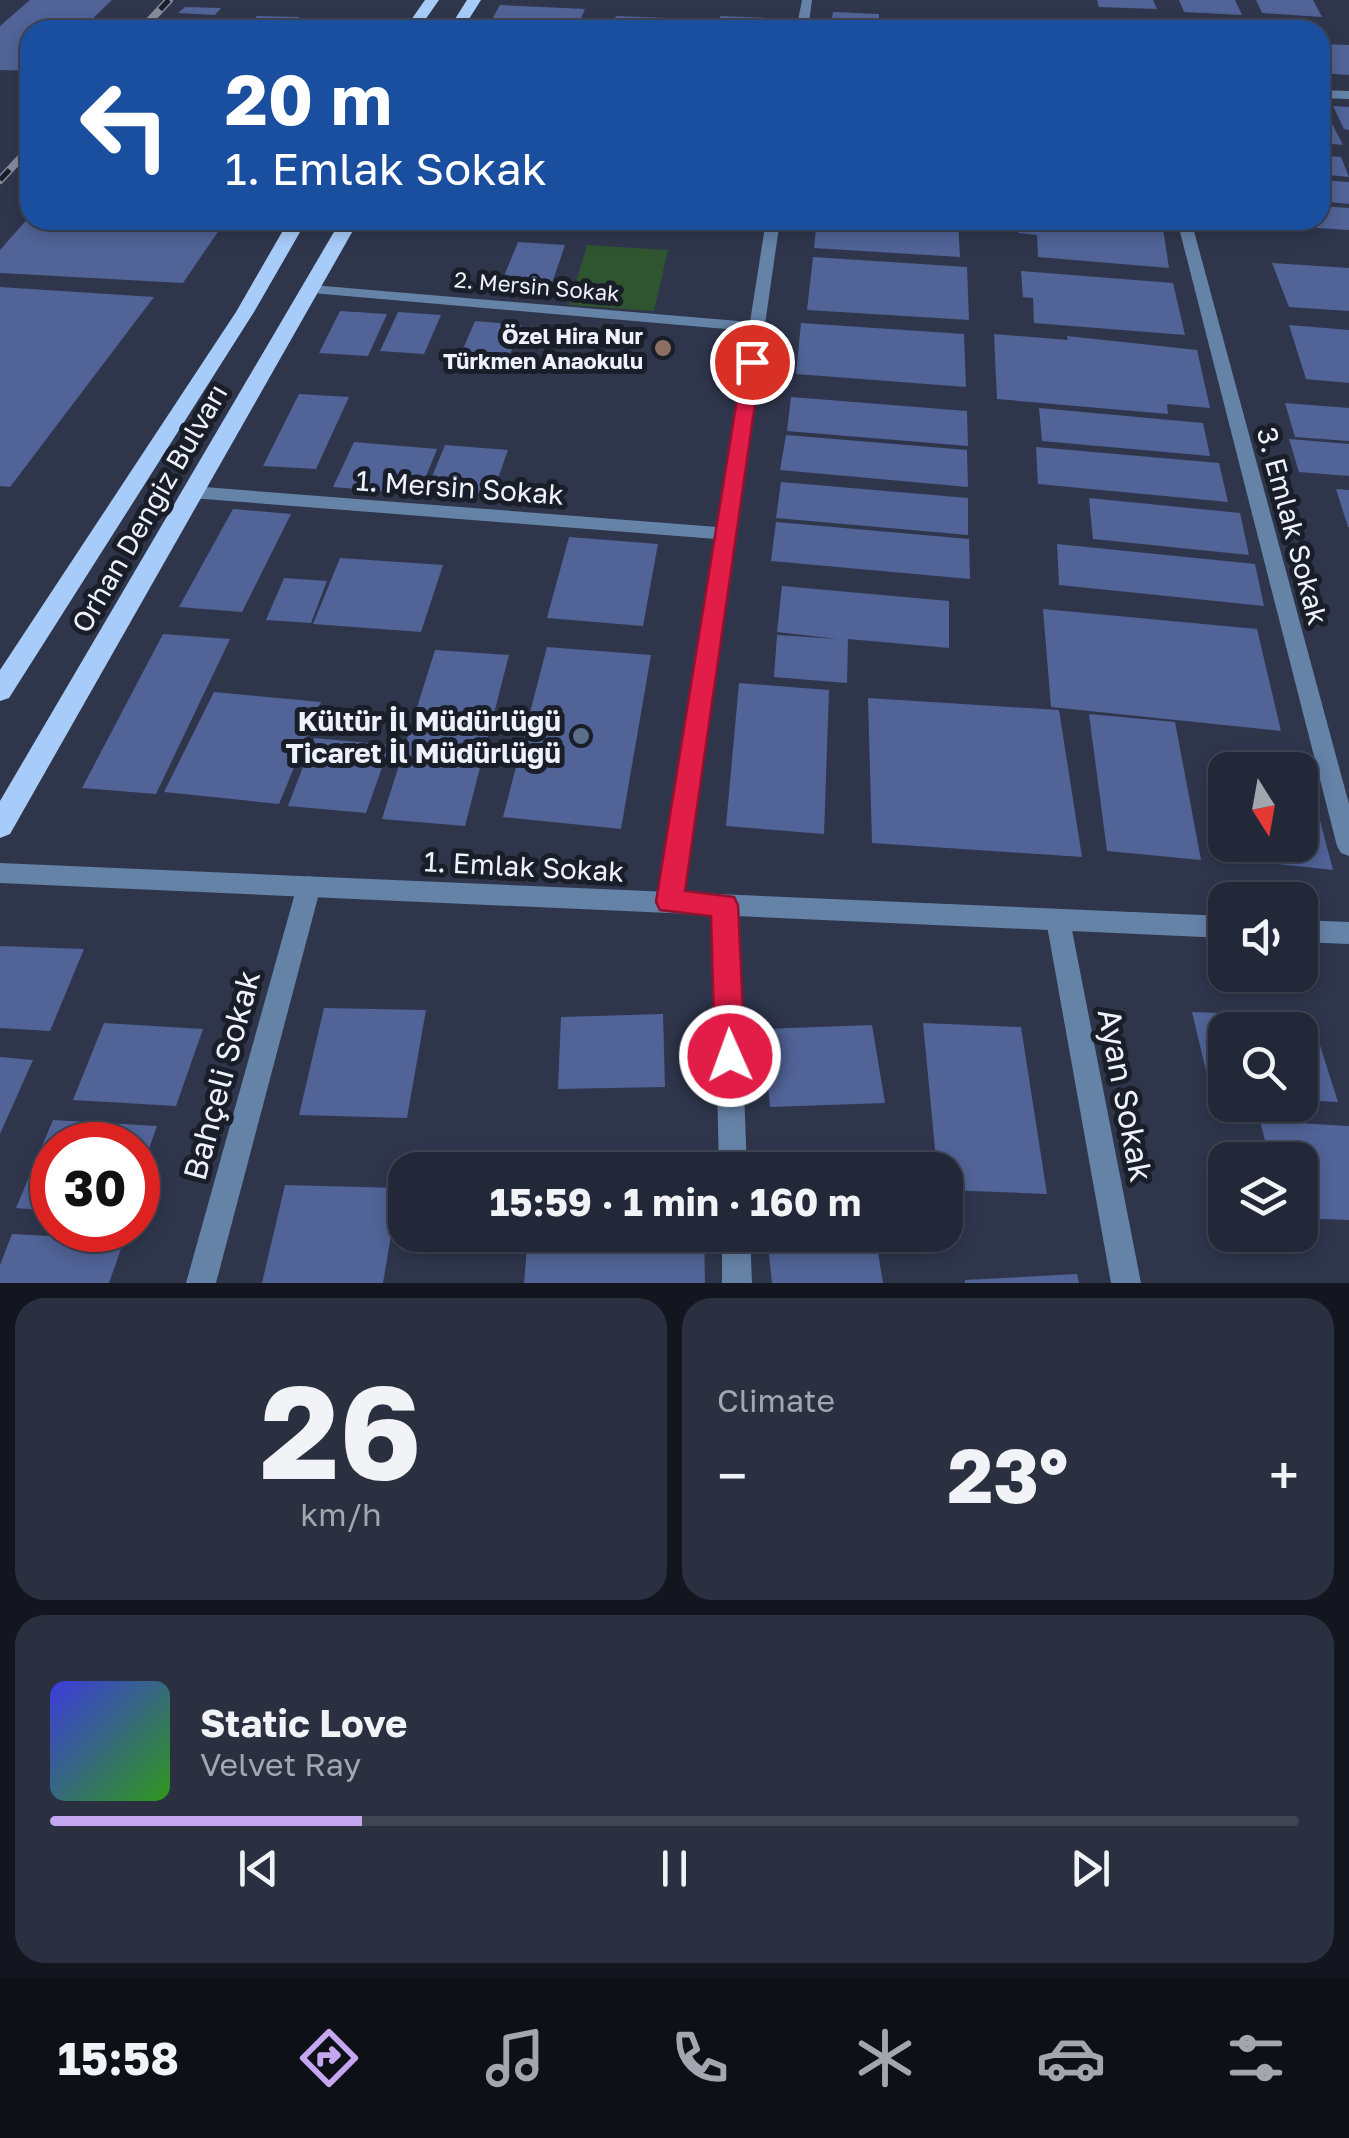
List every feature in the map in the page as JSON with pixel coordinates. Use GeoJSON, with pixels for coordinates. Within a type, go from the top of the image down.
{"type":"FeatureCollection","features":[{"type":"Feature","properties":{"kind":"main road","name":"Orhan Dengiz Bulvarı"},"geometry":{"type":"LineString","coordinates":[[0,691],[244,312],[292,230]]}},
{"type":"Feature","properties":{"kind":"main road","name":"Orhan Dengiz Bulvarı"},"geometry":{"type":"LineString","coordinates":[[0,826],[344,230]]}},
{"type":"Feature","properties":{"kind":"street"},"geometry":{"type":"LineString","coordinates":[[670,902],[772,230]]}},
{"type":"Feature","properties":{"kind":"street","name":"3. Emlak Sokak"},"geometry":{"type":"LineString","coordinates":[[1187,230],[1349,846]]}},
{"type":"Feature","properties":{"kind":"street","name":"2. Mersin Sokak"},"geometry":{"type":"LineString","coordinates":[[312,289],[757,328]]}},
{"type":"Feature","properties":{"kind":"street","name":"1. Mersin Sokak"},"geometry":{"type":"LineString","coordinates":[[191,492],[469,517],[726,534]]}},
{"type":"Feature","properties":{"kind":"street","name":"1. Emlak Sokak"},"geometry":{"type":"LineString","coordinates":[[0,872],[1208,926]]}},
{"type":"Feature","properties":{"kind":"street","name":"Bahçeli Sokak"},"geometry":{"type":"LineString","coordinates":[[201,1283],[309,886]]}},
{"type":"Feature","properties":{"kind":"street"},"geometry":{"type":"LineString","coordinates":[[725,905],[733,1152]]}},
{"type":"Feature","properties":{"kind":"street","name":"Ayan Sokak"},"geometry":{"type":"LineString","coordinates":[[1058,920],[1126,1283]]}},
{"type":"Feature","properties":{"kind":"street"},"geometry":{"type":"LineString","coordinates":[[1318,932],[1349,933]]}},
{"type":"Feature","properties":{"kind":"street"},"geometry":{"type":"LineString","coordinates":[[736,1252],[737,1283]]}},
{"type":"Feature","properties":{"kind":"green space"},"geometry":{"type":"Polygon","coordinates":[[[587,245],[668,250],[654,311],[569,305],[587,245]]]}},
{"type":"Feature","properties":{"kind":"building"},"geometry":{"type":"Polygon","coordinates":[[[30,0],[112,0],[91,20],[20,20],[20,71],[0,70],[0,26],[30,0]]]}},
{"type":"Feature","properties":{"kind":"building"},"geometry":{"type":"Polygon","coordinates":[[[1097,0],[1153,0],[1157,9],[1099,7],[1097,0]]]}},
{"type":"Feature","properties":{"kind":"building"},"geometry":{"type":"Polygon","coordinates":[[[1179,0],[1235,0],[1242,15],[1184,12],[1179,0]]]}},
{"type":"Feature","properties":{"kind":"building"},"geometry":{"type":"Polygon","coordinates":[[[1256,0],[1313,0],[1322,17],[1262,13],[1256,0]]]}},
{"type":"Feature","properties":{"kind":"building"},"geometry":{"type":"Polygon","coordinates":[[[500,5],[585,9],[580,20],[492,20],[500,5]]]}},
{"type":"Feature","properties":{"kind":"building"},"geometry":{"type":"Polygon","coordinates":[[[185,7],[221,8],[215,15],[178,13],[185,7]]]}},
{"type":"Feature","properties":{"kind":"building"},"geometry":{"type":"Polygon","coordinates":[[[833,12],[879,14],[879,20],[832,20],[833,12]]]}},
{"type":"Feature","properties":{"kind":"building"},"geometry":{"type":"Polygon","coordinates":[[[257,16],[299,17],[297,20],[254,20],[257,16]]]}},
{"type":"Feature","properties":{"kind":"building"},"geometry":{"type":"Polygon","coordinates":[[[616,16],[668,18],[667,20],[615,20],[616,16]]]}},
{"type":"Feature","properties":{"kind":"building"},"geometry":{"type":"Polygon","coordinates":[[[720,16],[768,18],[768,20],[719,20],[720,16]]]}},
{"type":"Feature","properties":{"kind":"building"},"geometry":{"type":"Polygon","coordinates":[[[1330,44],[1349,45],[1349,75],[1330,74],[1330,44]]]}},
{"type":"Feature","properties":{"kind":"building"},"geometry":{"type":"Polygon","coordinates":[[[1333,106],[1349,107],[1349,130],[1344,129],[1333,106]]]}},
{"type":"Feature","properties":{"kind":"building"},"geometry":{"type":"Polygon","coordinates":[[[1330,120],[1343,145],[1330,144],[1330,120]]]}},
{"type":"Feature","properties":{"kind":"building"},"geometry":{"type":"Polygon","coordinates":[[[1330,156],[1341,157],[1349,177],[1330,175],[1330,156]]]}},
{"type":"Feature","properties":{"kind":"building"},"geometry":{"type":"Polygon","coordinates":[[[1330,181],[1349,182],[1349,204],[1330,202],[1330,181]]]}},
{"type":"Feature","properties":{"kind":"building"},"geometry":{"type":"Polygon","coordinates":[[[1330,207],[1349,208],[1349,230],[1330,229],[1330,207]]]}},
{"type":"Feature","properties":{"kind":"building"},"geometry":{"type":"Polygon","coordinates":[[[20,227],[219,230],[183,283],[0,273],[0,250],[20,227]]]}},
{"type":"Feature","properties":{"kind":"building"},"geometry":{"type":"Polygon","coordinates":[[[816,230],[959,230],[960,257],[814,248],[816,230]]]}},
{"type":"Feature","properties":{"kind":"building"},"geometry":{"type":"Polygon","coordinates":[[[1163,230],[1169,268],[1038,257],[1037,235],[1018,233],[1163,230]]]}},
{"type":"Feature","properties":{"kind":"building"},"geometry":{"type":"Polygon","coordinates":[[[518,242],[565,245],[550,289],[500,286],[518,242]]]}},
{"type":"Feature","properties":{"kind":"building"},"geometry":{"type":"Polygon","coordinates":[[[813,257],[967,267],[969,320],[807,310],[813,257]]]}},
{"type":"Feature","properties":{"kind":"building"},"geometry":{"type":"Polygon","coordinates":[[[1272,263],[1349,268],[1349,311],[1289,307],[1272,263]]]}},
{"type":"Feature","properties":{"kind":"building"},"geometry":{"type":"Polygon","coordinates":[[[1021,271],[1173,283],[1185,335],[1034,323],[1033,298],[1023,297],[1021,271]]]}},
{"type":"Feature","properties":{"kind":"building"},"geometry":{"type":"Polygon","coordinates":[[[0,287],[154,297],[10,487],[0,486],[0,287]]]}},
{"type":"Feature","properties":{"kind":"building"},"geometry":{"type":"Polygon","coordinates":[[[340,311],[387,314],[368,356],[319,353],[340,311]]]}},
{"type":"Feature","properties":{"kind":"building"},"geometry":{"type":"Polygon","coordinates":[[[398,312],[441,315],[424,354],[380,351],[398,312]]]}},
{"type":"Feature","properties":{"kind":"building"},"geometry":{"type":"Polygon","coordinates":[[[475,321],[521,325],[508,360],[460,356],[475,321]]]}},
{"type":"Feature","properties":{"kind":"building"},"geometry":{"type":"Polygon","coordinates":[[[801,323],[964,334],[966,387],[796,374],[801,323]]]}},
{"type":"Feature","properties":{"kind":"building"},"geometry":{"type":"Polygon","coordinates":[[[1289,325],[1349,330],[1349,383],[1306,379],[1289,325]]]}},
{"type":"Feature","properties":{"kind":"building"},"geometry":{"type":"Polygon","coordinates":[[[994,334],[1068,340],[1067,336],[1197,350],[1210,408],[1167,404],[1168,414],[997,399],[994,334]]]}},
{"type":"Feature","properties":{"kind":"building"},"geometry":{"type":"Polygon","coordinates":[[[299,394],[349,397],[316,469],[263,466],[299,394]]]}},
{"type":"Feature","properties":{"kind":"building"},"geometry":{"type":"Polygon","coordinates":[[[791,397],[967,411],[968,446],[787,431],[791,397]]]}},
{"type":"Feature","properties":{"kind":"building"},"geometry":{"type":"Polygon","coordinates":[[[1285,403],[1349,408],[1349,441],[1295,437],[1285,403]]]}},
{"type":"Feature","properties":{"kind":"building"},"geometry":{"type":"Polygon","coordinates":[[[1039,408],[1203,423],[1210,456],[1042,441],[1039,408]]]}},
{"type":"Feature","properties":{"kind":"building"},"geometry":{"type":"Polygon","coordinates":[[[786,435],[967,450],[968,487],[780,470],[786,435]]]}},
{"type":"Feature","properties":{"kind":"building"},"geometry":{"type":"Polygon","coordinates":[[[1289,439],[1349,444],[1349,476],[1299,472],[1289,439]]]}},
{"type":"Feature","properties":{"kind":"building"},"geometry":{"type":"Polygon","coordinates":[[[354,442],[437,449],[419,494],[333,487],[354,442]]]}},
{"type":"Feature","properties":{"kind":"building"},"geometry":{"type":"Polygon","coordinates":[[[445,445],[508,450],[492,495],[427,489],[445,445]]]}},
{"type":"Feature","properties":{"kind":"building"},"geometry":{"type":"Polygon","coordinates":[[[1036,447],[1219,463],[1228,502],[1038,484],[1036,447]]]}},
{"type":"Feature","properties":{"kind":"building"},"geometry":{"type":"Polygon","coordinates":[[[781,482],[968,498],[968,535],[776,518],[781,482]]]}},
{"type":"Feature","properties":{"kind":"building"},"geometry":{"type":"Polygon","coordinates":[[[1336,489],[1349,490],[1349,527],[1348,527],[1336,489]]]}},
{"type":"Feature","properties":{"kind":"building"},"geometry":{"type":"Polygon","coordinates":[[[1089,498],[1240,513],[1249,555],[1093,539],[1089,498]]]}},
{"type":"Feature","properties":{"kind":"building"},"geometry":{"type":"Polygon","coordinates":[[[233,509],[291,514],[242,612],[179,607],[233,509]]]}},
{"type":"Feature","properties":{"kind":"building"},"geometry":{"type":"Polygon","coordinates":[[[776,522],[969,539],[970,579],[771,561],[776,522]]]}},
{"type":"Feature","properties":{"kind":"building"},"geometry":{"type":"Polygon","coordinates":[[[569,537],[658,544],[643,626],[547,618],[569,537]]]}},
{"type":"Feature","properties":{"kind":"building"},"geometry":{"type":"Polygon","coordinates":[[[1057,544],[1255,564],[1264,606],[1059,585],[1057,544]]]}},
{"type":"Feature","properties":{"kind":"building"},"geometry":{"type":"Polygon","coordinates":[[[340,558],[443,565],[421,632],[313,624],[340,558]]]}},
{"type":"Feature","properties":{"kind":"building"},"geometry":{"type":"Polygon","coordinates":[[[284,578],[327,581],[311,623],[266,620],[284,578]]]}},
{"type":"Feature","properties":{"kind":"building"},"geometry":{"type":"Polygon","coordinates":[[[782,586],[949,601],[949,648],[848,639],[847,683],[774,677],[777,635],[838,639],[777,632],[782,586]]]}},
{"type":"Feature","properties":{"kind":"building"},"geometry":{"type":"Polygon","coordinates":[[[1043,609],[1257,629],[1281,731],[1051,707],[1043,609]]]}},
{"type":"Feature","properties":{"kind":"building"},"geometry":{"type":"Polygon","coordinates":[[[163,634],[230,639],[156,794],[82,788],[163,634]]]}},
{"type":"Feature","properties":{"kind":"building","name":"Kültür İl Müdürlüğü Ticaret İl Müdürlüğü"},"geometry":{"type":"Polygon","coordinates":[[[547,647],[651,655],[621,829],[503,817],[547,647]]]}},
{"type":"Feature","properties":{"kind":"building"},"geometry":{"type":"Polygon","coordinates":[[[435,650],[509,655],[465,826],[382,819],[435,650]]]}},
{"type":"Feature","properties":{"kind":"building"},"geometry":{"type":"Polygon","coordinates":[[[739,683],[829,690],[824,834],[726,826],[739,683]]]}},
{"type":"Feature","properties":{"kind":"building"},"geometry":{"type":"Polygon","coordinates":[[[214,692],[321,702],[279,804],[164,792],[214,692]]]}},
{"type":"Feature","properties":{"kind":"building"},"geometry":{"type":"Polygon","coordinates":[[[868,698],[1059,710],[1082,857],[872,843],[868,698]]]}},
{"type":"Feature","properties":{"kind":"building"},"geometry":{"type":"Polygon","coordinates":[[[1089,714],[1175,722],[1201,860],[1107,851],[1089,714]]]}},
{"type":"Feature","properties":{"kind":"building"},"geometry":{"type":"Polygon","coordinates":[[[314,738],[390,745],[366,813],[288,806],[314,738]]]}},
{"type":"Feature","properties":{"kind":"building"},"geometry":{"type":"Polygon","coordinates":[[[1318,813],[1333,870],[1259,862],[1318,862],[1318,813]]]}},
{"type":"Feature","properties":{"kind":"building"},"geometry":{"type":"Polygon","coordinates":[[[0,946],[84,949],[50,1031],[0,1028],[0,946]]]}},
{"type":"Feature","properties":{"kind":"building"},"geometry":{"type":"Polygon","coordinates":[[[324,1008],[426,1010],[407,1118],[299,1115],[324,1008]]]}},
{"type":"Feature","properties":{"kind":"building"},"geometry":{"type":"Polygon","coordinates":[[[1192,1012],[1208,1013],[1208,1079],[1192,1012]]]}},
{"type":"Feature","properties":{"kind":"building"},"geometry":{"type":"Polygon","coordinates":[[[663,1014],[665,1087],[558,1089],[561,1017],[663,1014]]]}},
{"type":"Feature","properties":{"kind":"building"},"geometry":{"type":"Polygon","coordinates":[[[104,1023],[203,1029],[176,1106],[73,1100],[104,1023]]]}},
{"type":"Feature","properties":{"kind":"building"},"geometry":{"type":"Polygon","coordinates":[[[923,1023],[1021,1027],[1047,1194],[963,1191],[963,1152],[935,1152],[923,1023]]]}},
{"type":"Feature","properties":{"kind":"building"},"geometry":{"type":"Polygon","coordinates":[[[872,1025],[885,1103],[770,1107],[763,1029],[872,1025]]]}},
{"type":"Feature","properties":{"kind":"building"},"geometry":{"type":"Polygon","coordinates":[[[1318,1039],[1338,1102],[1318,1101],[1318,1039]]]}},
{"type":"Feature","properties":{"kind":"building"},"geometry":{"type":"Polygon","coordinates":[[[0,1057],[33,1060],[0,1134],[0,1057]]]}},
{"type":"Feature","properties":{"kind":"building"},"geometry":{"type":"Polygon","coordinates":[[[1260,1122],[1349,1126],[1349,1220],[1318,1219],[1318,1142],[1265,1142],[1260,1122]]]}},
{"type":"Feature","properties":{"kind":"building"},"geometry":{"type":"Polygon","coordinates":[[[30,1175],[30,1209],[16,1208],[30,1175]]]}},
{"type":"Feature","properties":{"kind":"building"},"geometry":{"type":"Polygon","coordinates":[[[285,1185],[388,1188],[388,1252],[383,1283],[262,1283],[285,1185]]]}},
{"type":"Feature","properties":{"kind":"building"},"geometry":{"type":"Polygon","coordinates":[[[12,1234],[30,1235],[30,1252],[120,1252],[109,1283],[0,1283],[0,1265],[12,1234]]]}},
{"type":"Feature","properties":{"kind":"building"},"geometry":{"type":"Polygon","coordinates":[[[527,1252],[704,1252],[705,1283],[524,1283],[527,1252]]]}},
{"type":"Feature","properties":{"kind":"building"},"geometry":{"type":"Polygon","coordinates":[[[769,1252],[878,1252],[883,1283],[772,1283],[769,1252]]]}},
{"type":"Feature","properties":{"kind":"building"},"geometry":{"type":"Polygon","coordinates":[[[1077,1274],[1079,1283],[965,1283],[965,1280],[1077,1274]]]}},
{"type":"Feature","properties":{"kind":"railway"},"geometry":{"type":"LineString","coordinates":[[150,20],[169,0]]}},
{"type":"Feature","properties":{"kind":"railway"},"geometry":{"type":"LineString","coordinates":[[0,180],[20,159]]}},
{"type":"Feature","properties":{"kind":"place","name":"Özel Hira Nur Türkmen Anaokulu"},"geometry":{"type":"Point","coordinates":[663,348]}},
{"type":"Feature","properties":{"kind":"place","name":"Kültür İl Müdürlüğü Ticaret İl Müdürlüğü"},"geometry":{"type":"Point","coordinates":[581,736]}},
{"type":"Feature","properties":{"kind":"route"},"geometry":{"type":"LineString","coordinates":[[730,1056],[725,905],[670,902],[752,362]]}}]}
